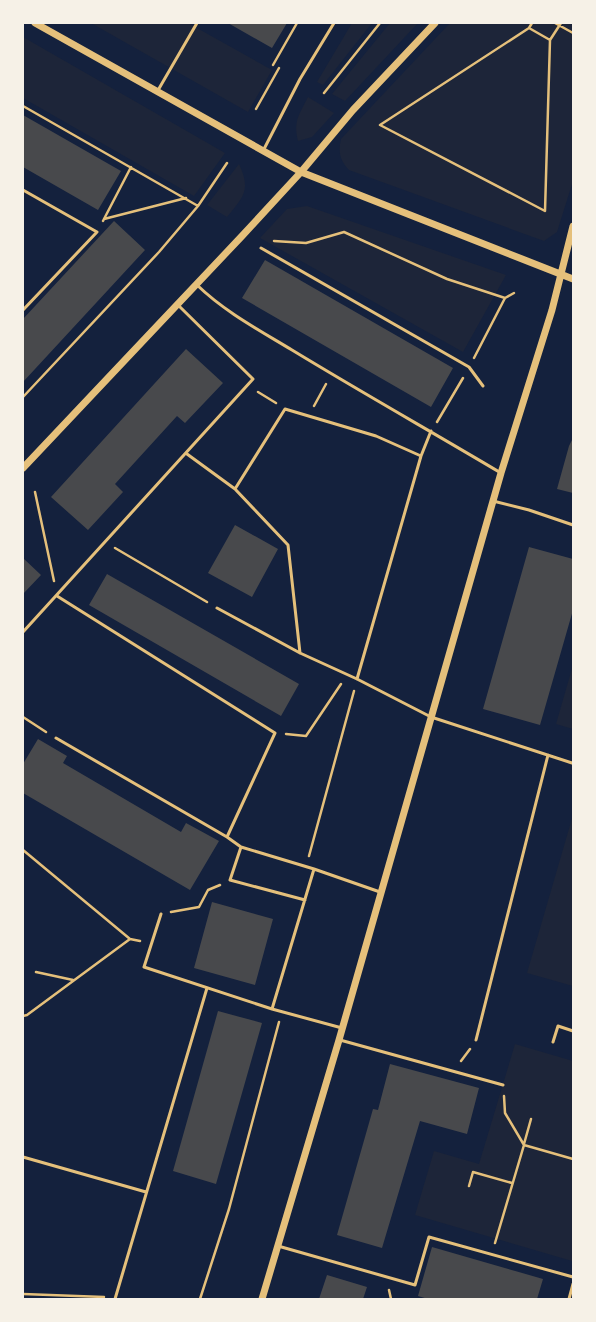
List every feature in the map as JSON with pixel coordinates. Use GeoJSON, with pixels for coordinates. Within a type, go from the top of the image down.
{"type":"FeatureCollection","features":[{"type":"Feature","properties":{"kind":"street"},"geometry":{"type":"LineString","coordinates":[[35,23],[301,172],[573,279]]}},
{"type":"Feature","properties":{"kind":"street"},"geometry":{"type":"LineString","coordinates":[[23,468],[197,285],[301,172],[353,110],[435,23]]}},
{"type":"Feature","properties":{"kind":"street"},"geometry":{"type":"LineString","coordinates":[[262,1299],[339,1040],[380,892],[501,473],[549,317],[573,226]]}},
{"type":"Feature","properties":{"kind":"lane"},"geometry":{"type":"LineString","coordinates":[[157,92],[197,23]]}},
{"type":"Feature","properties":{"kind":"lane"},"geometry":{"type":"LineString","coordinates":[[263,151],[300,79],[334,23]]}},
{"type":"Feature","properties":{"kind":"lane"},"geometry":{"type":"LineString","coordinates":[[23,190],[97,232],[23,310]]}},
{"type":"Feature","properties":{"kind":"lane"},"geometry":{"type":"LineString","coordinates":[[261,248],[469,367],[483,386]]}},
{"type":"Feature","properties":{"kind":"lane"},"geometry":{"type":"LineString","coordinates":[[197,285],[215,302],[331,374],[501,473]]}},
{"type":"Feature","properties":{"kind":"lane"},"geometry":{"type":"LineString","coordinates":[[23,632],[57,596],[104,541],[187,454],[253,379],[178,305]]}},
{"type":"Feature","properties":{"kind":"lane"},"geometry":{"type":"LineString","coordinates":[[235,489],[285,409],[376,436],[421,456]]}},
{"type":"Feature","properties":{"kind":"lane"},"geometry":{"type":"LineString","coordinates":[[357,679],[421,456],[431,431]]}},
{"type":"Feature","properties":{"kind":"lane"},"geometry":{"type":"LineString","coordinates":[[187,454],[235,489],[288,545],[300,653]]}},
{"type":"Feature","properties":{"kind":"lane"},"geometry":{"type":"LineString","coordinates":[[493,501],[529,510],[573,525]]}},
{"type":"Feature","properties":{"kind":"lane"},"geometry":{"type":"LineString","coordinates":[[57,596],[275,733],[227,837]]}},
{"type":"Feature","properties":{"kind":"lane"},"geometry":{"type":"LineString","coordinates":[[217,608],[300,653],[357,679],[431,717],[572,763]]}},
{"type":"Feature","properties":{"kind":"lane"},"geometry":{"type":"LineString","coordinates":[[56,738],[227,837],[241,847],[306,866],[380,892]]}},
{"type":"Feature","properties":{"kind":"lane"},"geometry":{"type":"LineString","coordinates":[[476,1040],[548,755]]}},
{"type":"Feature","properties":{"kind":"lane"},"geometry":{"type":"LineString","coordinates":[[241,847],[230,880],[305,900]]}},
{"type":"Feature","properties":{"kind":"lane"},"geometry":{"type":"LineString","coordinates":[[272,1008],[314,869]]}},
{"type":"Feature","properties":{"kind":"lane"},"geometry":{"type":"LineString","coordinates":[[160,914],[144,967],[207,988],[342,1028]]}},
{"type":"Feature","properties":{"kind":"lane"},"geometry":{"type":"LineString","coordinates":[[116,1298],[207,988]]}},
{"type":"Feature","properties":{"kind":"lane"},"geometry":{"type":"LineString","coordinates":[[553,1042],[558,1026],[573,1031]]}},
{"type":"Feature","properties":{"kind":"lane"},"geometry":{"type":"LineString","coordinates":[[339,1040],[503,1085]]}},
{"type":"Feature","properties":{"kind":"lane"},"geometry":{"type":"LineString","coordinates":[[23,1157],[146,1192]]}},
{"type":"Feature","properties":{"kind":"lane"},"geometry":{"type":"LineString","coordinates":[[278,1246],[415,1285],[429,1236],[573,1277]]}},
{"type":"Feature","properties":{"kind":"lane"},"geometry":{"type":"LineString","coordinates":[[569,1299],[573,1284]]}},
{"type":"Feature","properties":{"kind":"path"},"geometry":{"type":"LineString","coordinates":[[273,65],[297,23]]}},
{"type":"Feature","properties":{"kind":"path"},"geometry":{"type":"LineString","coordinates":[[324,93],[380,23]]}},
{"type":"Feature","properties":{"kind":"path"},"geometry":{"type":"LineString","coordinates":[[532,23],[529,28],[380,125],[545,211],[550,40],[560,24]]}},
{"type":"Feature","properties":{"kind":"path"},"geometry":{"type":"LineString","coordinates":[[555,23],[560,24],[573,33]]}},
{"type":"Feature","properties":{"kind":"path"},"geometry":{"type":"LineString","coordinates":[[529,28],[550,40]]}},
{"type":"Feature","properties":{"kind":"path"},"geometry":{"type":"LineString","coordinates":[[256,110],[279,68]]}},
{"type":"Feature","properties":{"kind":"path"},"geometry":{"type":"LineString","coordinates":[[23,106],[198,206]]}},
{"type":"Feature","properties":{"kind":"path"},"geometry":{"type":"LineString","coordinates":[[23,396],[159,252],[198,206],[227,163]]}},
{"type":"Feature","properties":{"kind":"path"},"geometry":{"type":"LineString","coordinates":[[97,232],[131,167]]}},
{"type":"Feature","properties":{"kind":"path"},"geometry":{"type":"LineString","coordinates":[[104,219],[186,198]]}},
{"type":"Feature","properties":{"kind":"path"},"geometry":{"type":"LineString","coordinates":[[261,248],[275,241],[306,242],[344,232],[447,279],[505,298]]}},
{"type":"Feature","properties":{"kind":"path"},"geometry":{"type":"LineString","coordinates":[[248,385],[285,409]]}},
{"type":"Feature","properties":{"kind":"path"},"geometry":{"type":"LineString","coordinates":[[318,400],[325,385]]}},
{"type":"Feature","properties":{"kind":"path"},"geometry":{"type":"LineString","coordinates":[[35,492],[57,596]]}},
{"type":"Feature","properties":{"kind":"path"},"geometry":{"type":"LineString","coordinates":[[104,541],[217,608]]}},
{"type":"Feature","properties":{"kind":"path"},"geometry":{"type":"LineString","coordinates":[[275,733],[306,736],[346,675]]}},
{"type":"Feature","properties":{"kind":"path"},"geometry":{"type":"LineString","coordinates":[[306,866],[357,679]]}},
{"type":"Feature","properties":{"kind":"path"},"geometry":{"type":"LineString","coordinates":[[23,717],[56,738]]}},
{"type":"Feature","properties":{"kind":"path"},"geometry":{"type":"LineString","coordinates":[[23,850],[130,939],[152,942]]}},
{"type":"Feature","properties":{"kind":"path"},"geometry":{"type":"LineString","coordinates":[[160,914],[199,908],[208,890],[230,880]]}},
{"type":"Feature","properties":{"kind":"path"},"geometry":{"type":"LineString","coordinates":[[23,1016],[27,1015],[130,939]]}},
{"type":"Feature","properties":{"kind":"path"},"geometry":{"type":"LineString","coordinates":[[36,972],[74,981]]}},
{"type":"Feature","properties":{"kind":"path"},"geometry":{"type":"LineString","coordinates":[[200,1299],[228,1209],[282,1011]]}},
{"type":"Feature","properties":{"kind":"path"},"geometry":{"type":"LineString","coordinates":[[454,1071],[476,1040]]}},
{"type":"Feature","properties":{"kind":"path"},"geometry":{"type":"LineString","coordinates":[[503,1085],[505,1113],[524,1145],[573,1159]]}},
{"type":"Feature","properties":{"kind":"path"},"geometry":{"type":"LineString","coordinates":[[495,1243],[532,1119]]}},
{"type":"Feature","properties":{"kind":"path"},"geometry":{"type":"LineString","coordinates":[[469,1186],[473,1172],[512,1184]]}},
{"type":"Feature","properties":{"kind":"path"},"geometry":{"type":"LineString","coordinates":[[23,1294],[116,1298]]}},
{"type":"Feature","properties":{"kind":"shaded area"},"geometry":{"type":"Polygon","coordinates":[[[91,23],[188,23],[272,70],[248,112],[91,23]]]}},
{"type":"Feature","properties":{"kind":"shaded area"},"geometry":{"type":"Polygon","coordinates":[[[352,23],[372,23],[323,85],[317,82],[352,23]]]}},
{"type":"Feature","properties":{"kind":"shaded area"},"geometry":{"type":"Polygon","coordinates":[[[390,23],[418,23],[345,101],[332,94],[390,23]]]}},
{"type":"Feature","properties":{"kind":"shaded area"},"geometry":{"type":"Polygon","coordinates":[[[450,23],[573,23],[573,181],[557,232],[544,241],[349,170],[342,159],[340,152],[341,139],[450,23]]]}},
{"type":"Feature","properties":{"kind":"shaded area"},"geometry":{"type":"Polygon","coordinates":[[[23,37],[225,153],[194,196],[23,98],[23,37]]]}},
{"type":"Feature","properties":{"kind":"shaded area"},"geometry":{"type":"Polygon","coordinates":[[[308,97],[334,113],[312,137],[298,141],[296,128],[298,118],[308,97]]]}},
{"type":"Feature","properties":{"kind":"shaded area"},"geometry":{"type":"Polygon","coordinates":[[[239,164],[245,180],[244,192],[238,204],[227,217],[207,205],[239,164]]]}},
{"type":"Feature","properties":{"kind":"shaded area"},"geometry":{"type":"Polygon","coordinates":[[[307,206],[506,275],[463,352],[260,238],[287,209],[307,206]]]}},
{"type":"Feature","properties":{"kind":"shaded area"},"geometry":{"type":"Polygon","coordinates":[[[573,665],[573,729],[556,724],[573,665]]]}},
{"type":"Feature","properties":{"kind":"shaded area"},"geometry":{"type":"Polygon","coordinates":[[[573,815],[573,986],[527,973],[573,815]]]}},
{"type":"Feature","properties":{"kind":"shaded area"},"geometry":{"type":"Polygon","coordinates":[[[515,1044],[573,1061],[572,1261],[415,1215],[434,1151],[479,1164],[515,1044]]]}},
{"type":"Feature","properties":{"kind":"building"},"geometry":{"type":"Polygon","coordinates":[[[228,23],[287,23],[272,48],[228,23]]]}},
{"type":"Feature","properties":{"kind":"building"},"geometry":{"type":"Polygon","coordinates":[[[23,115],[121,171],[98,210],[23,167],[23,115]]]}},
{"type":"Feature","properties":{"kind":"building"},"geometry":{"type":"Polygon","coordinates":[[[114,221],[145,250],[23,382],[23,319],[114,221]]]}},
{"type":"Feature","properties":{"kind":"building"},"geometry":{"type":"Polygon","coordinates":[[[265,260],[453,368],[431,407],[242,298],[265,260]]]}},
{"type":"Feature","properties":{"kind":"building"},"geometry":{"type":"Polygon","coordinates":[[[186,349],[223,383],[185,423],[177,416],[115,484],[123,492],[88,530],[51,497],[186,349]]]}},
{"type":"Feature","properties":{"kind":"building"},"geometry":{"type":"Polygon","coordinates":[[[573,438],[573,493],[557,489],[569,446],[573,438]]]}},
{"type":"Feature","properties":{"kind":"building"},"geometry":{"type":"Polygon","coordinates":[[[235,525],[278,549],[252,597],[208,573],[235,525]]]}},
{"type":"Feature","properties":{"kind":"building"},"geometry":{"type":"Polygon","coordinates":[[[529,547],[573,559],[573,610],[540,725],[483,709],[529,547]]]}},
{"type":"Feature","properties":{"kind":"building"},"geometry":{"type":"Polygon","coordinates":[[[23,558],[41,575],[23,594],[23,558]]]}},
{"type":"Feature","properties":{"kind":"building"},"geometry":{"type":"Polygon","coordinates":[[[107,574],[299,684],[281,716],[89,605],[107,574]]]}},
{"type":"Feature","properties":{"kind":"building"},"geometry":{"type":"Polygon","coordinates":[[[38,739],[67,756],[63,763],[181,832],[186,823],[219,841],[190,890],[23,793],[23,764],[38,739]]]}},
{"type":"Feature","properties":{"kind":"building"},"geometry":{"type":"Polygon","coordinates":[[[212,902],[273,919],[255,985],[194,968],[212,902]]]}},
{"type":"Feature","properties":{"kind":"building"},"geometry":{"type":"Polygon","coordinates":[[[218,1011],[262,1023],[216,1184],[173,1171],[218,1011]]]}},
{"type":"Feature","properties":{"kind":"building"},"geometry":{"type":"Polygon","coordinates":[[[390,1064],[479,1088],[467,1134],[420,1121],[382,1248],[337,1235],[373,1109],[378,1110],[390,1064]]]}},
{"type":"Feature","properties":{"kind":"building"},"geometry":{"type":"Polygon","coordinates":[[[432,1247],[543,1279],[537,1299],[428,1299],[418,1296],[432,1247]]]}},
{"type":"Feature","properties":{"kind":"building"},"geometry":{"type":"Polygon","coordinates":[[[327,1275],[367,1287],[363,1299],[319,1299],[327,1275]]]}}]}
